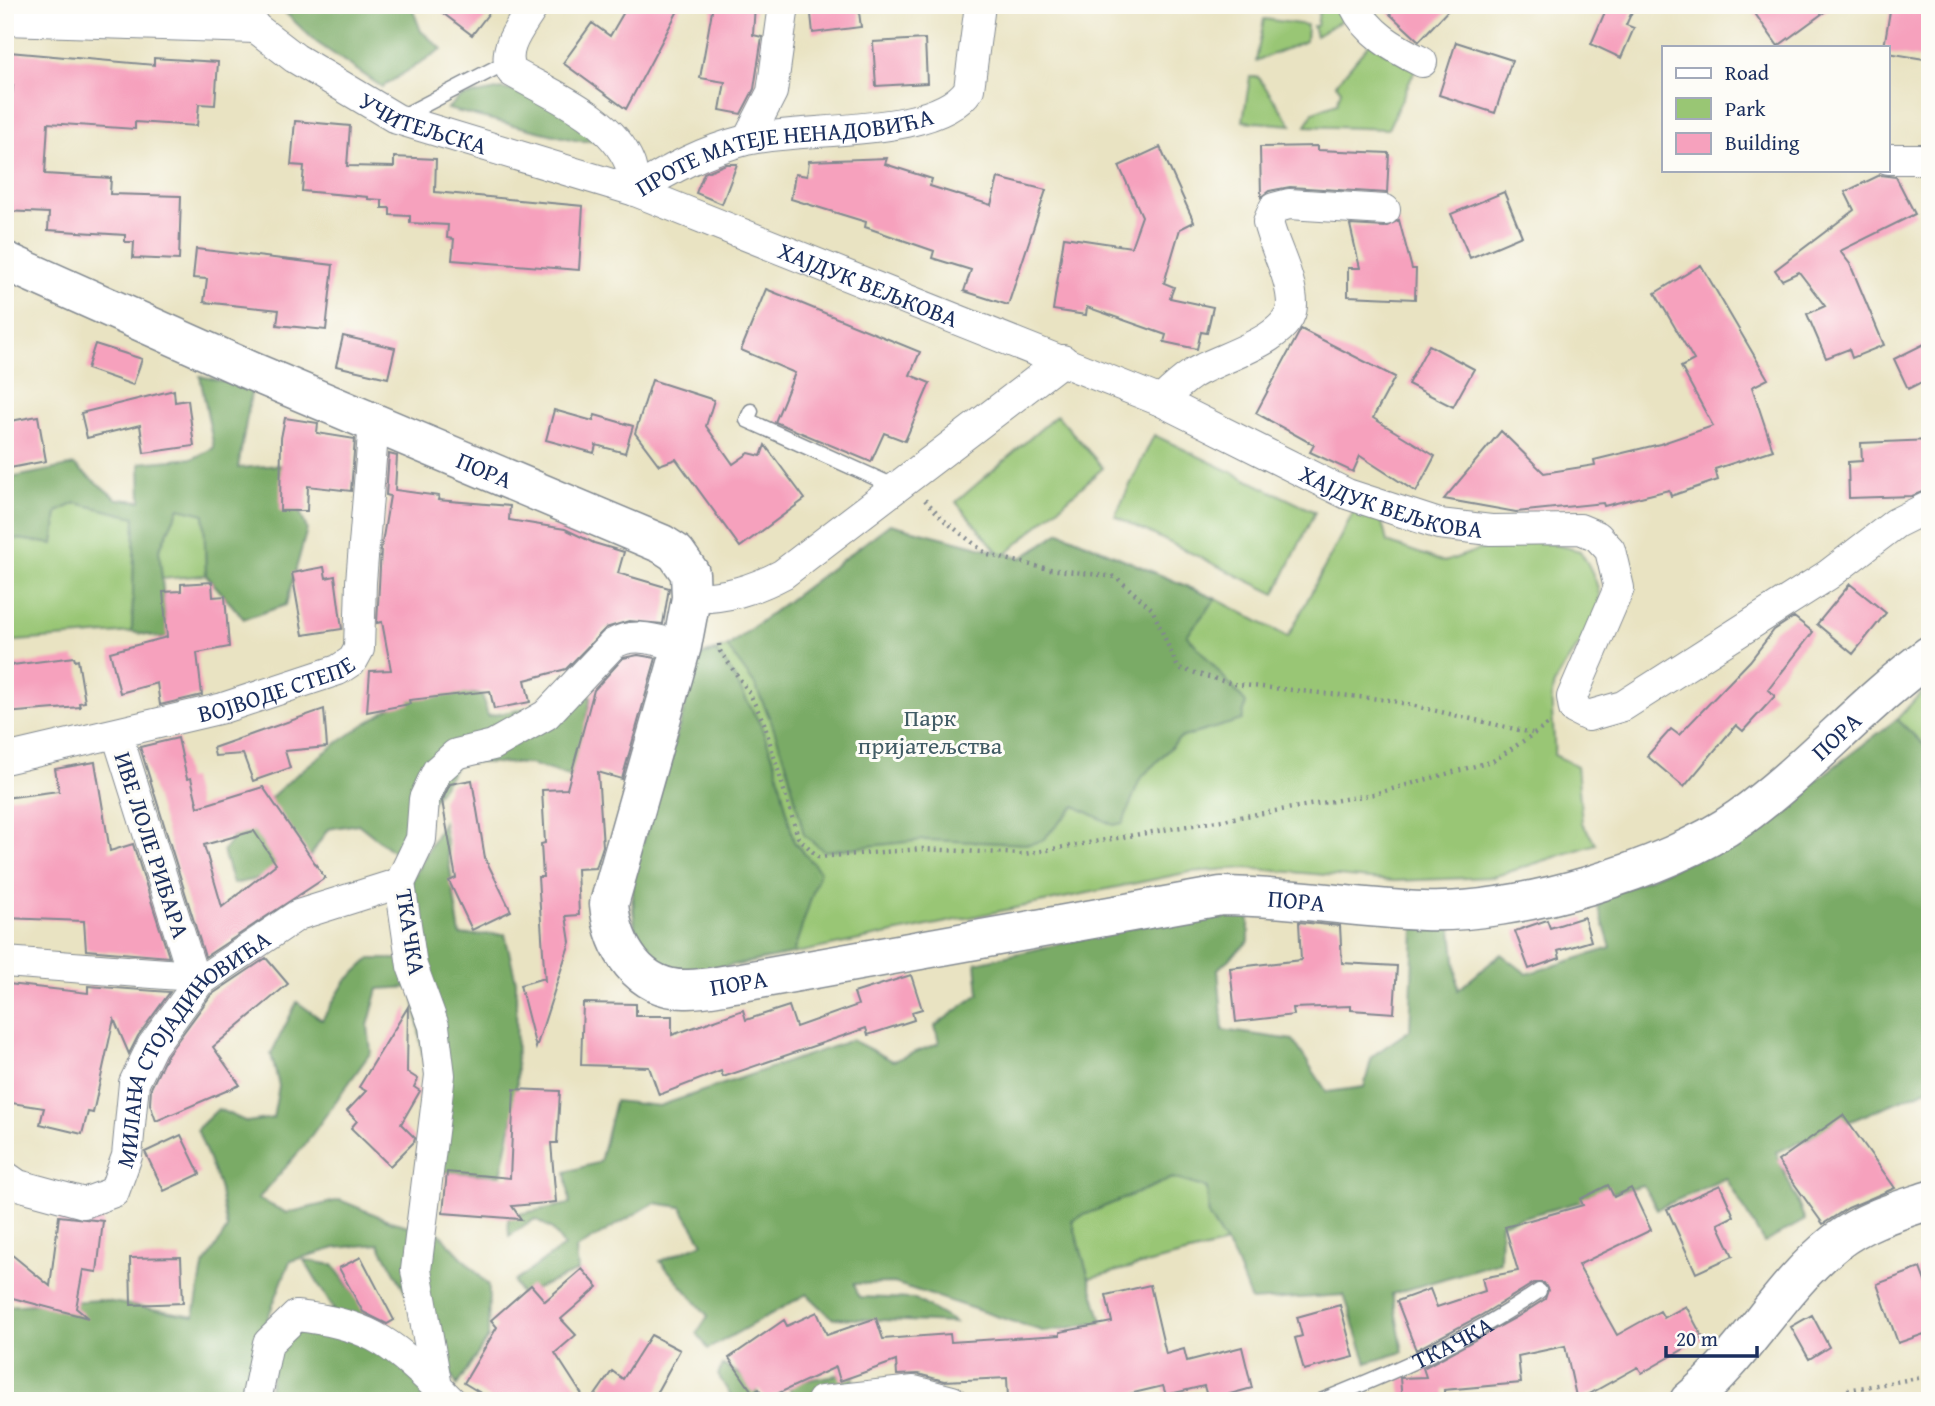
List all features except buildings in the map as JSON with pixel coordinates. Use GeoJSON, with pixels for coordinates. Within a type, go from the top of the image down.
{"type":"FeatureCollection","features":[{"type":"Feature","properties":{"kind":"street"},"geometry":{"type":"LineString","coordinates":[[507,62],[507,51],[534,5]]}},
{"type":"Feature","properties":{"kind":"street"},"geometry":{"type":"LineString","coordinates":[[748,139],[772,92],[784,5]]}},
{"type":"Feature","properties":{"kind":"street","name":"ПРОТЕ МАТЕЈЕ НЕНАДОВИЋА"},"geometry":{"type":"LineString","coordinates":[[507,62],[512,72],[596,121],[614,137],[630,164],[635,191],[684,160],[748,139],[916,121],[947,108],[963,98],[969,89],[980,5]]}},
{"type":"Feature","properties":{"kind":"street"},"geometry":{"type":"LineString","coordinates":[[1354,5],[1372,32],[1396,50],[1422,62]]}},
{"type":"Feature","properties":{"kind":"street"},"geometry":{"type":"LineString","coordinates":[[5,20],[248,16]]}},
{"type":"Feature","properties":{"kind":"street","name":"УЧИТЕЉСКА"},"geometry":{"type":"LineString","coordinates":[[248,16],[295,58],[397,119],[635,191]]}},
{"type":"Feature","properties":{"kind":"street"},"geometry":{"type":"LineString","coordinates":[[1890,159],[1930,159]]}},
{"type":"Feature","properties":{"kind":"street","name":"ХАЈДУК ВЕЉКОВА"},"geometry":{"type":"LineString","coordinates":[[635,191],[1161,401],[1347,494],[1439,524],[1491,530],[1580,529],[1597,536],[1610,550],[1619,588],[1577,681],[1572,697],[1574,709]]}},
{"type":"Feature","properties":{"kind":"street"},"geometry":{"type":"LineString","coordinates":[[1161,401],[1194,373],[1279,331],[1288,319],[1291,296],[1268,222],[1274,208],[1289,204],[1385,210]]}},
{"type":"Feature","properties":{"kind":"street","name":"ПОРА"},"geometry":{"type":"LineString","coordinates":[[5,261],[251,371],[662,544],[676,553],[706,598],[682,646],[609,904],[615,939],[630,962],[652,980],[687,989],[1221,896],[1288,897],[1378,908],[1457,910],[1498,905],[1607,878],[1685,849],[1740,818],[1930,655]]}},
{"type":"Feature","properties":{"kind":"street"},"geometry":{"type":"LineString","coordinates":[[706,598],[765,584],[783,574],[1063,360]]}},
{"type":"Feature","properties":{"kind":"street","name":"ВОЈВОДЕ СТЕПЕ"},"geometry":{"type":"LineString","coordinates":[[5,759],[223,708],[338,670],[353,660],[359,649],[361,582],[374,422]]}},
{"type":"Feature","properties":{"kind":"street"},"geometry":{"type":"LineString","coordinates":[[1574,709],[1588,716],[1623,706],[1828,575],[1896,523],[1930,506]]}},
{"type":"Feature","properties":{"kind":"street","name":"ТКАЧКА"},"geometry":{"type":"LineString","coordinates":[[444,1394],[416,1270],[440,1075],[434,1026],[412,966],[400,883],[421,839],[424,799],[437,771],[456,754],[493,745],[546,715],[613,644],[624,638],[638,637],[682,646]]}},
{"type":"Feature","properties":{"kind":"street","name":"ИВЕ ЛОЛЕ РИБАРА"},"geometry":{"type":"LineString","coordinates":[[5,962],[196,979],[117,734]]}},
{"type":"Feature","properties":{"kind":"street","name":"МИЛАНА СТОЈАДИНОВИЋА"},"geometry":{"type":"LineString","coordinates":[[5,1176],[18,1185],[84,1203],[114,1192],[127,1156],[134,1083],[152,1046],[196,979],[299,915],[400,883]]}},
{"type":"Feature","properties":{"kind":"street"},"geometry":{"type":"LineString","coordinates":[[1689,1401],[1738,1352],[1801,1276],[1837,1242],[1873,1219],[1930,1200]]}},
{"type":"Feature","properties":{"kind":"street","name":"ТКАЧКА"},"geometry":{"type":"LineString","coordinates":[[256,1401],[268,1343],[296,1317],[334,1320],[376,1335],[408,1358],[444,1394]]}},
{"type":"Feature","properties":{"kind":"street"},"geometry":{"type":"LineString","coordinates":[[822,1401],[914,1391],[953,1401]]}},
{"type":"Feature","properties":{"kind":"lane"},"geometry":{"type":"LineString","coordinates":[[397,119],[507,62]]}},
{"type":"Feature","properties":{"kind":"lane"},"geometry":{"type":"LineString","coordinates":[[751,411],[747,420],[902,484]]}},
{"type":"Feature","properties":{"kind":"lane","name":"ТКАЧКА"},"geometry":{"type":"LineString","coordinates":[[1321,1401],[1418,1362],[1483,1328],[1539,1291]]}},
{"type":"Feature","properties":{"kind":"path"},"geometry":{"type":"LineString","coordinates":[[902,484],[988,555],[1049,569],[1116,578],[1152,609],[1178,668],[1233,684],[1389,700],[1533,734]]}},
{"type":"Feature","properties":{"kind":"path"},"geometry":{"type":"LineString","coordinates":[[706,598],[720,651],[749,692],[764,723],[798,837],[818,857],[922,849],[1024,854],[1374,794],[1493,761],[1574,709]]}},
{"type":"Feature","properties":{"kind":"path"},"geometry":{"type":"LineString","coordinates":[[1829,1401],[1848,1390],[1930,1376]]}},
{"type":"Feature","properties":{"kind":"green space"},"geometry":{"type":"Polygon","coordinates":[[[277,5],[411,5],[421,31],[442,49],[382,87],[316,42],[277,5]]]}},
{"type":"Feature","properties":{"kind":"green space"},"geometry":{"type":"Polygon","coordinates":[[[1320,5],[1341,5],[1341,21],[1316,36],[1313,26],[1317,26],[1320,5]]]}},
{"type":"Feature","properties":{"kind":"green space"},"geometry":{"type":"Polygon","coordinates":[[[1264,19],[1307,25],[1306,41],[1256,61],[1264,19]]]}},
{"type":"Feature","properties":{"kind":"green space"},"geometry":{"type":"Polygon","coordinates":[[[1370,43],[1415,70],[1388,129],[1306,126],[1313,112],[1337,103],[1341,90],[1336,84],[1370,43]]]}},
{"type":"Feature","properties":{"kind":"green space"},"geometry":{"type":"Polygon","coordinates":[[[1250,77],[1258,77],[1292,125],[1243,121],[1250,77]]]}},
{"type":"Feature","properties":{"kind":"green space"},"geometry":{"type":"Polygon","coordinates":[[[502,89],[540,95],[600,141],[579,141],[447,109],[460,97],[502,89]]]}},
{"type":"Feature","properties":{"kind":"green space"},"geometry":{"type":"Polygon","coordinates":[[[200,376],[252,388],[238,468],[281,465],[307,529],[286,605],[244,619],[206,575],[204,514],[179,508],[159,550],[168,639],[132,632],[135,517],[76,503],[57,512],[53,544],[5,537],[5,479],[74,465],[117,499],[141,501],[140,463],[194,458],[214,448],[200,376]]]}},
{"type":"Feature","properties":{"kind":"green space","name":"Парк пријатељства"},"geometry":{"type":"Polygon","coordinates":[[[1057,415],[1103,468],[1006,554],[1022,558],[1060,532],[1216,599],[1288,637],[1356,507],[1381,518],[1387,542],[1444,562],[1499,543],[1532,539],[1580,551],[1593,574],[1599,593],[1599,609],[1586,636],[1564,665],[1552,691],[1554,755],[1577,766],[1582,823],[1596,844],[1493,877],[1394,881],[1245,868],[1190,872],[738,965],[635,929],[632,900],[701,655],[727,647],[890,524],[998,552],[956,502],[1057,415]]]}},
{"type":"Feature","properties":{"kind":"green space"},"geometry":{"type":"Polygon","coordinates":[[[1154,435],[1315,512],[1275,594],[1115,516],[1154,435]]]}},
{"type":"Feature","properties":{"kind":"green space"},"geometry":{"type":"Polygon","coordinates":[[[76,503],[135,517],[132,632],[5,642],[5,537],[53,544],[57,512],[76,503]]]}},
{"type":"Feature","properties":{"kind":"green space"},"geometry":{"type":"Polygon","coordinates":[[[179,508],[204,514],[206,575],[162,579],[159,550],[179,508]]]}},
{"type":"Feature","properties":{"kind":"green space"},"geometry":{"type":"Polygon","coordinates":[[[890,524],[1022,558],[1060,532],[1216,599],[1187,635],[1246,703],[1242,720],[1180,738],[1140,779],[1123,823],[1113,825],[1075,806],[1042,841],[1029,844],[925,840],[824,851],[804,835],[786,762],[770,719],[755,685],[727,647],[890,524]]]}},
{"type":"Feature","properties":{"kind":"green space"},"geometry":{"type":"Polygon","coordinates":[[[716,652],[727,665],[760,724],[776,765],[794,842],[820,871],[793,954],[696,972],[667,967],[645,949],[635,929],[632,878],[701,655],[716,652]]]}},
{"type":"Feature","properties":{"kind":"green space"},"geometry":{"type":"Polygon","coordinates":[[[1930,683],[1930,751],[1897,719],[1930,683]]]}},
{"type":"Feature","properties":{"kind":"green space"},"geometry":{"type":"Polygon","coordinates":[[[427,686],[482,695],[488,716],[591,696],[576,778],[530,764],[459,762],[396,854],[358,824],[328,829],[302,869],[233,884],[223,851],[265,803],[344,738],[427,686]]]}},
{"type":"Feature","properties":{"kind":"green space"},"geometry":{"type":"Polygon","coordinates":[[[1897,719],[1930,751],[1930,1088],[1776,1152],[1805,1220],[1764,1243],[1726,1178],[1657,1209],[1643,1185],[1501,1223],[1500,1262],[1392,1294],[1403,1352],[1367,1363],[1344,1295],[1251,1301],[1234,1257],[1209,1217],[1207,1188],[1173,1178],[1072,1220],[1102,1322],[1045,1332],[894,1283],[854,1284],[859,1297],[915,1299],[956,1323],[832,1318],[807,1294],[708,1349],[697,1333],[708,1316],[660,1261],[703,1243],[681,1207],[654,1203],[576,1249],[578,1271],[521,1295],[514,1282],[564,1246],[552,1229],[535,1219],[509,1236],[508,1216],[570,1204],[566,1172],[600,1162],[615,1101],[659,1106],[852,1040],[893,1061],[939,1043],[935,1026],[979,994],[976,963],[1155,922],[1249,915],[1249,941],[1218,969],[1223,1030],[1293,1040],[1327,1092],[1364,1087],[1372,1056],[1410,1030],[1414,928],[1452,929],[1458,990],[1501,954],[1527,974],[1611,948],[1598,906],[1610,895],[1739,839],[1897,719]]]}},
{"type":"Feature","properties":{"kind":"green space"},"geometry":{"type":"Polygon","coordinates":[[[443,822],[460,935],[505,934],[516,981],[517,1098],[501,1175],[439,1172],[413,987],[378,989],[368,1026],[371,1052],[303,1147],[258,1199],[287,1213],[340,1200],[393,1222],[440,1234],[489,1286],[488,1338],[457,1385],[379,1244],[336,1248],[290,1261],[262,1333],[249,1401],[5,1401],[5,1306],[100,1300],[194,1316],[203,1267],[227,1229],[219,1186],[197,1129],[218,1109],[247,1122],[273,1118],[279,1086],[271,1054],[297,1002],[322,1020],[345,982],[370,959],[400,959],[411,882],[443,822]]]}},
{"type":"Feature","properties":{"kind":"green space"},"geometry":{"type":"Polygon","coordinates":[[[1173,1178],[1207,1188],[1209,1217],[1226,1244],[1089,1278],[1072,1220],[1173,1178]]]}},
{"type":"Feature","properties":{"kind":"green space"},"geometry":{"type":"Polygon","coordinates":[[[304,1260],[333,1265],[432,1401],[267,1401],[283,1312],[334,1310],[304,1260]]]}},
{"type":"Feature","properties":{"kind":"green space"},"geometry":{"type":"Polygon","coordinates":[[[723,1365],[752,1381],[761,1401],[734,1401],[718,1375],[723,1365]]]}},
{"type":"Feature","properties":{"kind":"green space"},"geometry":{"type":"Polygon","coordinates":[[[854,1372],[853,1401],[792,1401],[789,1383],[854,1372]]]}}]}
